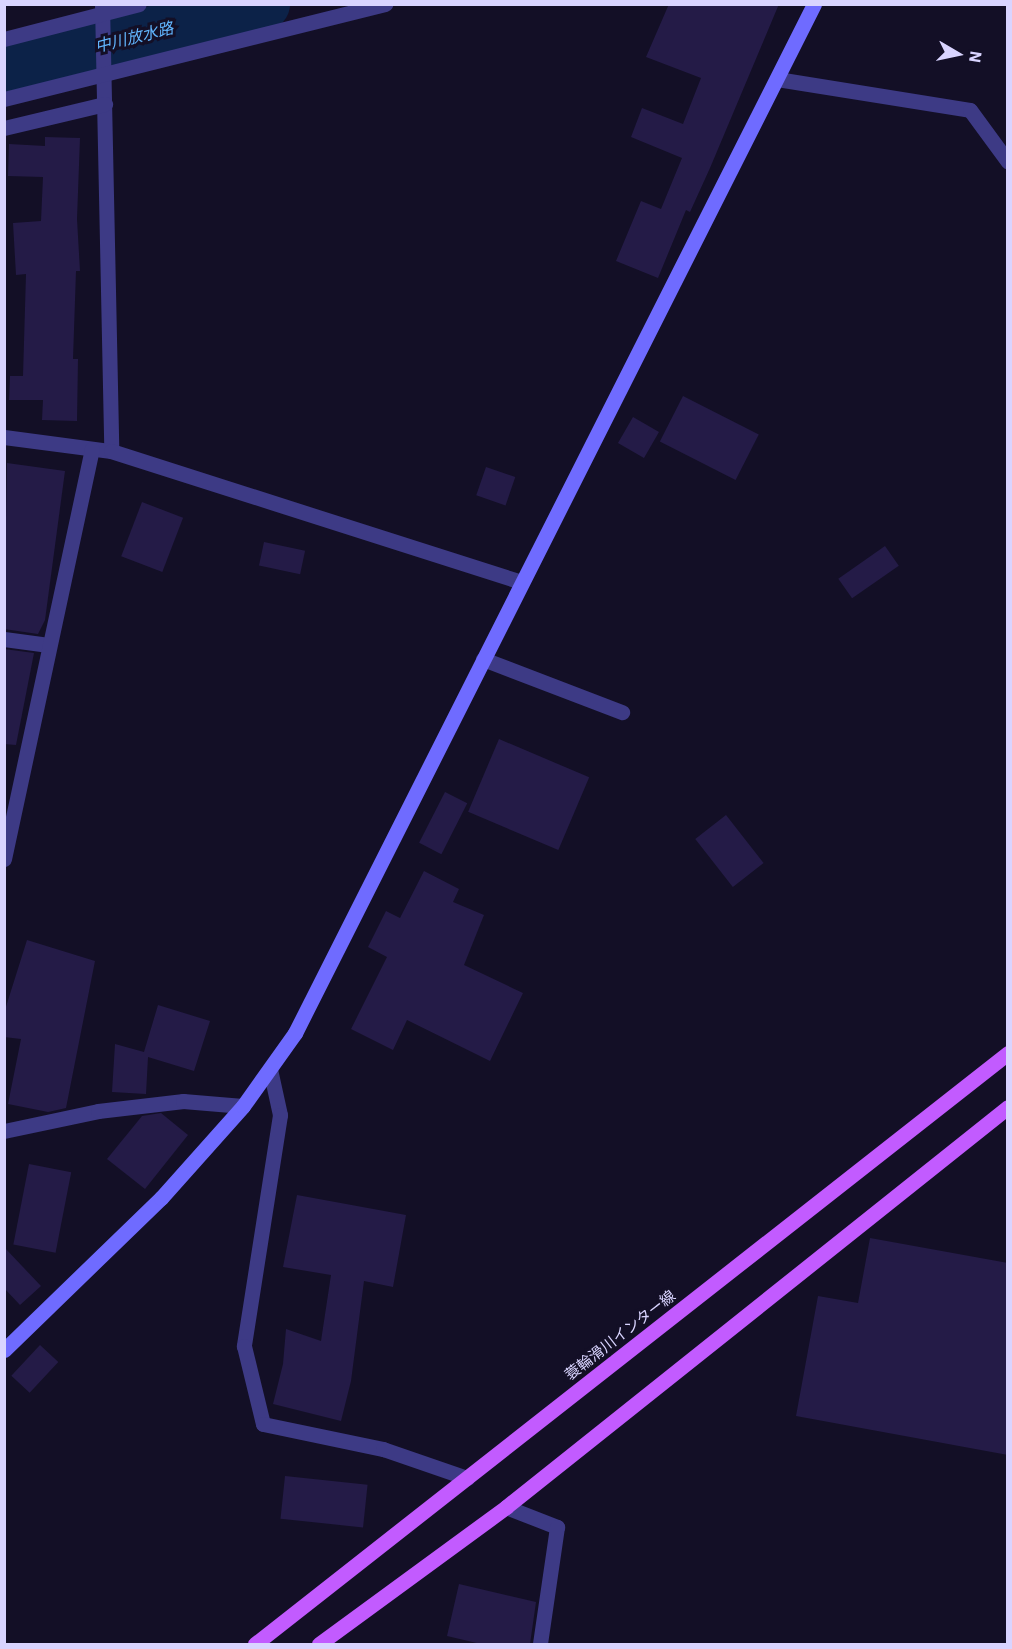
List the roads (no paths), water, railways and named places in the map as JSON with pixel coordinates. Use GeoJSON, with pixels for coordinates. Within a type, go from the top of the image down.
{"type":"FeatureCollection","features":[{"type":"Feature","properties":{"kind":"main road","name":"蓑輪滑川インター線"},"geometry":{"type":"LineString","coordinates":[[255,1644],[1008,1053]]}},
{"type":"Feature","properties":{"kind":"main road"},"geometry":{"type":"LineString","coordinates":[[319,1644],[506,1507],[1008,1107]]}},
{"type":"Feature","properties":{"kind":"street"},"geometry":{"type":"LineString","coordinates":[[4,39],[139,4]]}},
{"type":"Feature","properties":{"kind":"street"},"geometry":{"type":"LineString","coordinates":[[4,99],[104,67],[385,4]]}},
{"type":"Feature","properties":{"kind":"street"},"geometry":{"type":"LineString","coordinates":[[4,1350],[161,1198],[243,1106],[296,1033],[521,582],[814,4]]}},
{"type":"Feature","properties":{"kind":"street"},"geometry":{"type":"LineString","coordinates":[[102,14],[111,451]]}},
{"type":"Feature","properties":{"kind":"street"},"geometry":{"type":"LineString","coordinates":[[777,79],[970,110],[1008,162]]}},
{"type":"Feature","properties":{"kind":"street"},"geometry":{"type":"LineString","coordinates":[[4,128],[105,104]]}},
{"type":"Feature","properties":{"kind":"street"},"geometry":{"type":"LineString","coordinates":[[4,437],[111,451],[521,582]]}},
{"type":"Feature","properties":{"kind":"street"},"geometry":{"type":"LineString","coordinates":[[4,859],[7,836],[92,449]]}},
{"type":"Feature","properties":{"kind":"street"},"geometry":{"type":"LineString","coordinates":[[4,639],[49,645]]}},
{"type":"Feature","properties":{"kind":"street"},"geometry":{"type":"LineString","coordinates":[[483,659],[622,712]]}},
{"type":"Feature","properties":{"kind":"street"},"geometry":{"type":"LineString","coordinates":[[270,1069],[279,1115],[244,1346],[263,1424],[383,1449],[467,1478]]}},
{"type":"Feature","properties":{"kind":"street"},"geometry":{"type":"LineString","coordinates":[[4,1131],[98,1111],[183,1101],[243,1106]]}},
{"type":"Feature","properties":{"kind":"street"},"geometry":{"type":"LineString","coordinates":[[506,1507],[557,1527],[540,1644]]}},
{"type":"Feature","properties":{"kind":"waterway","name":"中川放水路"},"geometry":{"type":"LineString","coordinates":[[4,69],[264,4]]}}]}
